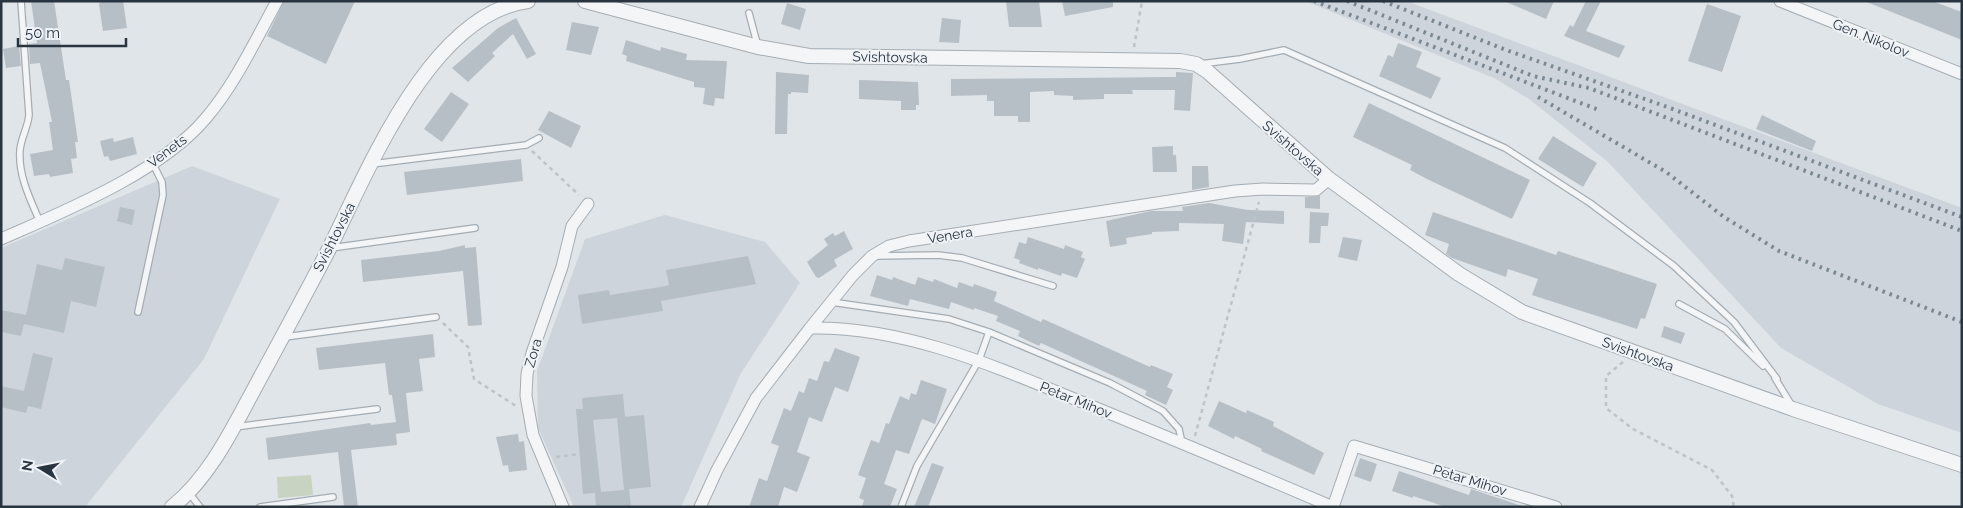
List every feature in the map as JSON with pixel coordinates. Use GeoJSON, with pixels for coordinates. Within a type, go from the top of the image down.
{"type":"FeatureCollection","features":[{"type":"Feature","properties":{"kind":"street","name":"Venets"},"geometry":{"type":"LineString","coordinates":[[1,238],[40,222],[153,164],[186,139],[206,118],[241,67],[276,1]]}},
{"type":"Feature","properties":{"kind":"street","name":"Svishtovska"},"geometry":{"type":"LineString","coordinates":[[172,507],[190,493],[234,427],[329,249],[370,164],[411,92],[449,45],[467,30],[512,2],[528,1]]}},
{"type":"Feature","properties":{"kind":"street","name":"Svishtovska"},"geometry":{"type":"LineString","coordinates":[[585,1],[758,46],[809,56],[1133,61],[1196,64],[1207,71],[1329,179],[1458,274],[1522,312],[1793,409],[1962,465]]}},
{"type":"Feature","properties":{"kind":"street","name":"Gen. Nikolov"},"geometry":{"type":"LineString","coordinates":[[1780,1],[1962,74]]}},
{"type":"Feature","properties":{"kind":"street","name":"Venera"},"geometry":{"type":"LineString","coordinates":[[700,507],[717,470],[756,398],[853,275],[872,256],[889,246],[909,241],[1130,206],[1263,189],[1316,190],[1329,179]]}},
{"type":"Feature","properties":{"kind":"street","name":"Zora"},"geometry":{"type":"LineString","coordinates":[[563,507],[542,459],[528,414],[526,396],[532,353],[562,267],[572,226],[588,204]]}},
{"type":"Feature","properties":{"kind":"street","name":"Petar Mihov"},"geometry":{"type":"LineString","coordinates":[[810,328],[840,327],[904,340],[979,360],[1333,507],[1354,446],[1556,507]]}},
{"type":"Feature","properties":{"kind":"lane"},"geometry":{"type":"LineString","coordinates":[[21,1],[29,115],[28,127],[20,148],[26,190],[40,222]]}},
{"type":"Feature","properties":{"kind":"lane"},"geometry":{"type":"LineString","coordinates":[[749,13],[758,46]]}},
{"type":"Feature","properties":{"kind":"lane"},"geometry":{"type":"LineString","coordinates":[[1196,64],[1240,59],[1284,50],[1505,148],[1590,203],[1674,266],[1734,322],[1777,379],[1793,409]]}},
{"type":"Feature","properties":{"kind":"lane"},"geometry":{"type":"LineString","coordinates":[[370,164],[526,145],[539,138]]}},
{"type":"Feature","properties":{"kind":"lane"},"geometry":{"type":"LineString","coordinates":[[138,312],[163,195],[162,182],[153,164]]}},
{"type":"Feature","properties":{"kind":"lane"},"geometry":{"type":"LineString","coordinates":[[329,249],[475,228]]}},
{"type":"Feature","properties":{"kind":"lane"},"geometry":{"type":"LineString","coordinates":[[872,256],[938,255],[962,258],[1053,286]]}},
{"type":"Feature","properties":{"kind":"lane"},"geometry":{"type":"LineString","coordinates":[[831,302],[949,319],[989,332],[1110,383],[1163,411],[1180,429],[1187,445]]}},
{"type":"Feature","properties":{"kind":"lane"},"geometry":{"type":"LineString","coordinates":[[1679,304],[1725,329],[1777,379]]}},
{"type":"Feature","properties":{"kind":"lane"},"geometry":{"type":"LineString","coordinates":[[282,337],[436,316]]}},
{"type":"Feature","properties":{"kind":"lane"},"geometry":{"type":"LineString","coordinates":[[900,507],[917,466],[979,360],[989,332]]}},
{"type":"Feature","properties":{"kind":"lane"},"geometry":{"type":"LineString","coordinates":[[234,427],[377,409]]}},
{"type":"Feature","properties":{"kind":"lane"},"geometry":{"type":"LineString","coordinates":[[190,493],[200,507]]}},
{"type":"Feature","properties":{"kind":"lane"},"geometry":{"type":"LineString","coordinates":[[260,507],[333,497]]}},
{"type":"Feature","properties":{"kind":"path"},"geometry":{"type":"LineString","coordinates":[[1133,61],[1142,1]]}},
{"type":"Feature","properties":{"kind":"path"},"geometry":{"type":"LineString","coordinates":[[526,145],[588,204]]}},
{"type":"Feature","properties":{"kind":"path"},"geometry":{"type":"LineString","coordinates":[[1187,445],[1263,189]]}},
{"type":"Feature","properties":{"kind":"path"},"geometry":{"type":"LineString","coordinates":[[436,316],[468,347],[474,380],[528,414]]}},
{"type":"Feature","properties":{"kind":"path"},"geometry":{"type":"LineString","coordinates":[[1640,354],[1621,363],[1606,376],[1606,408],[1633,430],[1712,470],[1732,496],[1734,507]]}},
{"type":"Feature","properties":{"kind":"path"},"geometry":{"type":"LineString","coordinates":[[542,459],[580,454]]}},
{"type":"Feature","properties":{"kind":"shaded area"},"geometry":{"type":"Polygon","coordinates":[[[1305,1],[1406,1],[1962,208],[1962,433],[1878,404],[1781,348],[1608,162],[1529,99],[1494,78],[1305,1]]]}},
{"type":"Feature","properties":{"kind":"shaded area"},"geometry":{"type":"Polygon","coordinates":[[[192,166],[280,199],[204,359],[85,507],[1,507],[1,248],[192,166]]]}},
{"type":"Feature","properties":{"kind":"shaded area"},"geometry":{"type":"Polygon","coordinates":[[[665,215],[765,242],[800,283],[741,373],[681,507],[574,507],[538,428],[537,371],[585,239],[665,215]]]}},
{"type":"Feature","properties":{"kind":"green space"},"geometry":{"type":"Polygon","coordinates":[[[311,475],[313,495],[278,498],[277,477],[311,475]]]}},
{"type":"Feature","properties":{"kind":"building"},"geometry":{"type":"Polygon","coordinates":[[[31,1],[54,1],[66,80],[69,80],[78,142],[75,142],[77,158],[71,159],[73,173],[50,177],[49,174],[34,176],[30,154],[53,150],[49,122],[52,122],[40,63],[30,64],[29,44],[37,43],[31,1]]]}},
{"type":"Feature","properties":{"kind":"building"},"geometry":{"type":"Polygon","coordinates":[[[101,1],[123,1],[127,28],[103,31],[99,4],[101,1]]]}},
{"type":"Feature","properties":{"kind":"building"},"geometry":{"type":"Polygon","coordinates":[[[284,1],[355,1],[326,64],[267,36],[284,1]]]}},
{"type":"Feature","properties":{"kind":"building"},"geometry":{"type":"Polygon","coordinates":[[[1006,1],[1039,1],[1042,27],[1009,27],[1006,1]]]}},
{"type":"Feature","properties":{"kind":"building"},"geometry":{"type":"Polygon","coordinates":[[[1062,1],[1113,1],[1113,7],[1065,16],[1062,1]]]}},
{"type":"Feature","properties":{"kind":"building"},"geometry":{"type":"Polygon","coordinates":[[[1504,1],[1554,1],[1546,19],[1504,1]]]}},
{"type":"Feature","properties":{"kind":"building"},"geometry":{"type":"Polygon","coordinates":[[[1586,1],[1601,1],[1586,31],[1625,46],[1619,58],[1564,36],[1570,25],[1573,27],[1586,1]]]}},
{"type":"Feature","properties":{"kind":"building"},"geometry":{"type":"Polygon","coordinates":[[[1864,1],[1932,1],[1962,12],[1962,40],[1864,1]]]}},
{"type":"Feature","properties":{"kind":"building"},"geometry":{"type":"Polygon","coordinates":[[[787,3],[806,9],[800,30],[781,24],[787,3]]]}},
{"type":"Feature","properties":{"kind":"building"},"geometry":{"type":"Polygon","coordinates":[[[1707,4],[1741,16],[1722,72],[1688,61],[1707,4]]]}},
{"type":"Feature","properties":{"kind":"building"},"geometry":{"type":"Polygon","coordinates":[[[516,18],[536,54],[527,59],[513,34],[492,53],[495,56],[468,82],[452,68],[498,28],[516,18]]]}},
{"type":"Feature","properties":{"kind":"building"},"geometry":{"type":"Polygon","coordinates":[[[942,18],[961,20],[959,43],[939,42],[942,18]]]}},
{"type":"Feature","properties":{"kind":"building"},"geometry":{"type":"Polygon","coordinates":[[[572,22],[599,27],[591,55],[566,50],[572,22]]]}},
{"type":"Feature","properties":{"kind":"building"},"geometry":{"type":"Polygon","coordinates":[[[626,40],[660,51],[661,47],[687,54],[686,60],[727,61],[724,99],[715,98],[714,106],[703,104],[705,88],[694,87],[694,82],[626,61],[627,56],[622,54],[626,40]]]}},
{"type":"Feature","properties":{"kind":"building"},"geometry":{"type":"Polygon","coordinates":[[[1398,43],[1422,52],[1416,67],[1441,78],[1431,99],[1379,76],[1388,55],[1393,57],[1398,43]]]}},
{"type":"Feature","properties":{"kind":"building"},"geometry":{"type":"Polygon","coordinates":[[[19,46],[21,66],[6,68],[3,49],[19,46]]]}},
{"type":"Feature","properties":{"kind":"building"},"geometry":{"type":"Polygon","coordinates":[[[776,72],[809,75],[808,93],[791,92],[791,94],[788,94],[787,134],[775,134],[776,72]]]}},
{"type":"Feature","properties":{"kind":"building"},"geometry":{"type":"Polygon","coordinates":[[[1176,72],[1193,73],[1190,111],[1174,110],[1175,90],[1132,90],[1133,94],[1104,94],[1104,99],[1073,100],[1073,96],[1054,95],[1054,91],[1030,92],[1030,122],[1018,122],[1018,116],[994,116],[994,101],[987,101],[987,95],[951,96],[951,79],[1176,77],[1176,72]]]}},
{"type":"Feature","properties":{"kind":"building"},"geometry":{"type":"Polygon","coordinates":[[[859,80],[918,82],[919,105],[916,105],[916,110],[901,110],[901,101],[859,99],[859,80]]]}},
{"type":"Feature","properties":{"kind":"building"},"geometry":{"type":"Polygon","coordinates":[[[451,92],[469,104],[442,142],[424,129],[451,92]]]}},
{"type":"Feature","properties":{"kind":"building"},"geometry":{"type":"Polygon","coordinates":[[[1369,103],[1530,180],[1512,219],[1429,180],[1410,170],[1412,165],[1353,137],[1369,103]]]}},
{"type":"Feature","properties":{"kind":"building"},"geometry":{"type":"Polygon","coordinates":[[[549,111],[581,126],[571,148],[538,130],[549,111]]]}},
{"type":"Feature","properties":{"kind":"building"},"geometry":{"type":"Polygon","coordinates":[[[1762,115],[1816,141],[1812,151],[1756,129],[1762,115]]]}},
{"type":"Feature","properties":{"kind":"building"},"geometry":{"type":"Polygon","coordinates":[[[1553,136],[1597,163],[1583,187],[1538,159],[1553,136]]]}},
{"type":"Feature","properties":{"kind":"building"},"geometry":{"type":"Polygon","coordinates":[[[133,137],[137,154],[110,161],[108,156],[104,157],[100,141],[113,138],[114,142],[133,137]]]}},
{"type":"Feature","properties":{"kind":"building"},"geometry":{"type":"Polygon","coordinates":[[[1173,146],[1173,155],[1176,155],[1177,172],[1153,172],[1152,147],[1173,146]]]}},
{"type":"Feature","properties":{"kind":"building"},"geometry":{"type":"Polygon","coordinates":[[[521,159],[523,181],[407,195],[404,172],[521,159]]]}},
{"type":"Feature","properties":{"kind":"building"},"geometry":{"type":"Polygon","coordinates":[[[1192,166],[1208,166],[1209,187],[1192,190],[1192,166]]]}},
{"type":"Feature","properties":{"kind":"building"},"geometry":{"type":"Polygon","coordinates":[[[1320,196],[1320,209],[1305,208],[1305,197],[1320,196]]]}},
{"type":"Feature","properties":{"kind":"building"},"geometry":{"type":"Polygon","coordinates":[[[1209,203],[1248,210],[1284,211],[1284,224],[1246,222],[1243,244],[1222,241],[1224,224],[1179,223],[1179,231],[1152,232],[1152,234],[1126,238],[1127,244],[1110,247],[1106,221],[1151,211],[1183,211],[1182,207],[1209,203]]]}},
{"type":"Feature","properties":{"kind":"building"},"geometry":{"type":"Polygon","coordinates":[[[120,207],[135,210],[132,225],[117,221],[120,207]]]}},
{"type":"Feature","properties":{"kind":"building"},"geometry":{"type":"Polygon","coordinates":[[[1310,212],[1329,213],[1328,226],[1321,226],[1320,243],[1309,243],[1310,212]]]}},
{"type":"Feature","properties":{"kind":"building"},"geometry":{"type":"Polygon","coordinates":[[[1433,212],[1556,255],[1558,251],[1657,284],[1645,319],[1641,318],[1637,329],[1532,295],[1538,279],[1508,269],[1506,277],[1452,258],[1446,254],[1449,244],[1425,235],[1433,212]]]}},
{"type":"Feature","properties":{"kind":"building"},"geometry":{"type":"Polygon","coordinates":[[[844,231],[853,249],[834,260],[837,266],[819,278],[816,277],[807,262],[828,245],[824,239],[833,233],[835,236],[844,231]]]}},
{"type":"Feature","properties":{"kind":"building"},"geometry":{"type":"Polygon","coordinates":[[[1028,237],[1064,249],[1065,245],[1083,252],[1081,257],[1085,259],[1077,278],[1062,273],[1061,276],[1019,263],[1020,260],[1014,258],[1019,242],[1026,244],[1028,237]]]}},
{"type":"Feature","properties":{"kind":"building"},"geometry":{"type":"Polygon","coordinates":[[[1343,237],[1362,240],[1357,261],[1338,257],[1343,237]]]}},
{"type":"Feature","properties":{"kind":"building"},"geometry":{"type":"Polygon","coordinates":[[[465,245],[465,248],[476,247],[482,325],[468,326],[463,271],[363,282],[361,260],[439,251],[465,245]]]}},
{"type":"Feature","properties":{"kind":"building"},"geometry":{"type":"Polygon","coordinates":[[[748,256],[756,284],[661,301],[663,311],[582,324],[578,295],[609,290],[610,295],[666,286],[669,285],[666,270],[748,256]]]}},
{"type":"Feature","properties":{"kind":"building"},"geometry":{"type":"Polygon","coordinates":[[[65,258],[105,267],[96,307],[71,301],[64,333],[24,324],[21,336],[1,332],[1,310],[26,315],[37,264],[62,270],[65,258]]]}},
{"type":"Feature","properties":{"kind":"building"},"geometry":{"type":"Polygon","coordinates":[[[877,275],[892,280],[893,277],[915,285],[918,277],[933,282],[934,279],[957,288],[959,282],[973,287],[974,284],[997,292],[994,301],[1041,322],[1043,319],[1150,367],[1151,365],[1173,374],[1167,387],[1173,390],[1166,405],[1145,395],[1147,391],[1041,343],[1039,346],[1018,336],[1020,331],[996,321],[998,316],[974,308],[974,310],[951,302],[949,309],[910,299],[908,306],[870,296],[877,275]]]}},
{"type":"Feature","properties":{"kind":"building"},"geometry":{"type":"Polygon","coordinates":[[[1664,326],[1685,333],[1681,344],[1661,337],[1664,326]]]}},
{"type":"Feature","properties":{"kind":"building"},"geometry":{"type":"Polygon","coordinates":[[[433,334],[435,357],[419,359],[423,391],[406,393],[410,432],[396,434],[397,445],[351,450],[358,507],[344,507],[338,452],[268,460],[266,438],[370,423],[371,425],[396,422],[392,395],[389,395],[385,363],[319,370],[316,348],[433,334]]]}},
{"type":"Feature","properties":{"kind":"building"},"geometry":{"type":"Polygon","coordinates":[[[835,348],[860,357],[848,392],[835,387],[822,422],[809,417],[797,452],[810,457],[797,492],[784,487],[778,507],[749,507],[759,478],[767,481],[779,446],[771,443],[784,408],[791,411],[799,391],[804,393],[809,378],[817,381],[824,361],[829,362],[835,348]]]}},
{"type":"Feature","properties":{"kind":"building"},"geometry":{"type":"Polygon","coordinates":[[[33,353],[53,358],[41,409],[28,406],[26,413],[1,407],[1,386],[24,391],[33,353]]]}},
{"type":"Feature","properties":{"kind":"building"},"geometry":{"type":"Polygon","coordinates":[[[921,380],[947,389],[935,424],[922,419],[909,454],[896,450],[884,484],[897,489],[890,507],[862,507],[864,500],[859,498],[866,478],[858,475],[871,440],[879,443],[886,423],[889,424],[900,396],[909,400],[911,393],[916,395],[921,380]]]}},
{"type":"Feature","properties":{"kind":"building"},"geometry":{"type":"Polygon","coordinates":[[[623,394],[625,417],[644,415],[651,487],[629,489],[631,507],[596,507],[595,493],[583,494],[576,409],[583,409],[582,398],[623,394]],[[617,418],[593,420],[601,492],[624,490],[617,418]]]}},
{"type":"Feature","properties":{"kind":"building"},"geometry":{"type":"Polygon","coordinates":[[[1219,401],[1246,413],[1247,410],[1274,422],[1273,426],[1324,453],[1314,475],[1261,451],[1262,449],[1235,436],[1234,439],[1208,426],[1219,401]]]}},
{"type":"Feature","properties":{"kind":"building"},"geometry":{"type":"Polygon","coordinates":[[[518,434],[519,442],[524,441],[527,470],[509,472],[508,465],[503,466],[496,437],[518,434]]]}},
{"type":"Feature","properties":{"kind":"building"},"geometry":{"type":"Polygon","coordinates":[[[1360,458],[1377,464],[1371,482],[1354,476],[1360,458]]]}},
{"type":"Feature","properties":{"kind":"building"},"geometry":{"type":"Polygon","coordinates":[[[932,463],[944,467],[928,507],[914,507],[932,463]]]}},
{"type":"Feature","properties":{"kind":"building"},"geometry":{"type":"Polygon","coordinates":[[[1399,471],[1469,495],[1471,489],[1525,507],[1446,507],[1413,496],[1413,498],[1392,491],[1399,471]]]}},
{"type":"Feature","properties":{"kind":"railway"},"geometry":{"type":"LineString","coordinates":[[1314,1],[1599,110]]}},
{"type":"Feature","properties":{"kind":"railway"},"geometry":{"type":"LineString","coordinates":[[1347,1],[1533,76],[1589,88],[1962,231]]}},
{"type":"Feature","properties":{"kind":"railway"},"geometry":{"type":"LineString","coordinates":[[1383,1],[1506,50],[1670,108],[1962,217]]}},
{"type":"Feature","properties":{"kind":"railway"},"geometry":{"type":"LineString","coordinates":[[1538,97],[1666,172],[1724,217],[1779,251],[1962,322]]}}]}
